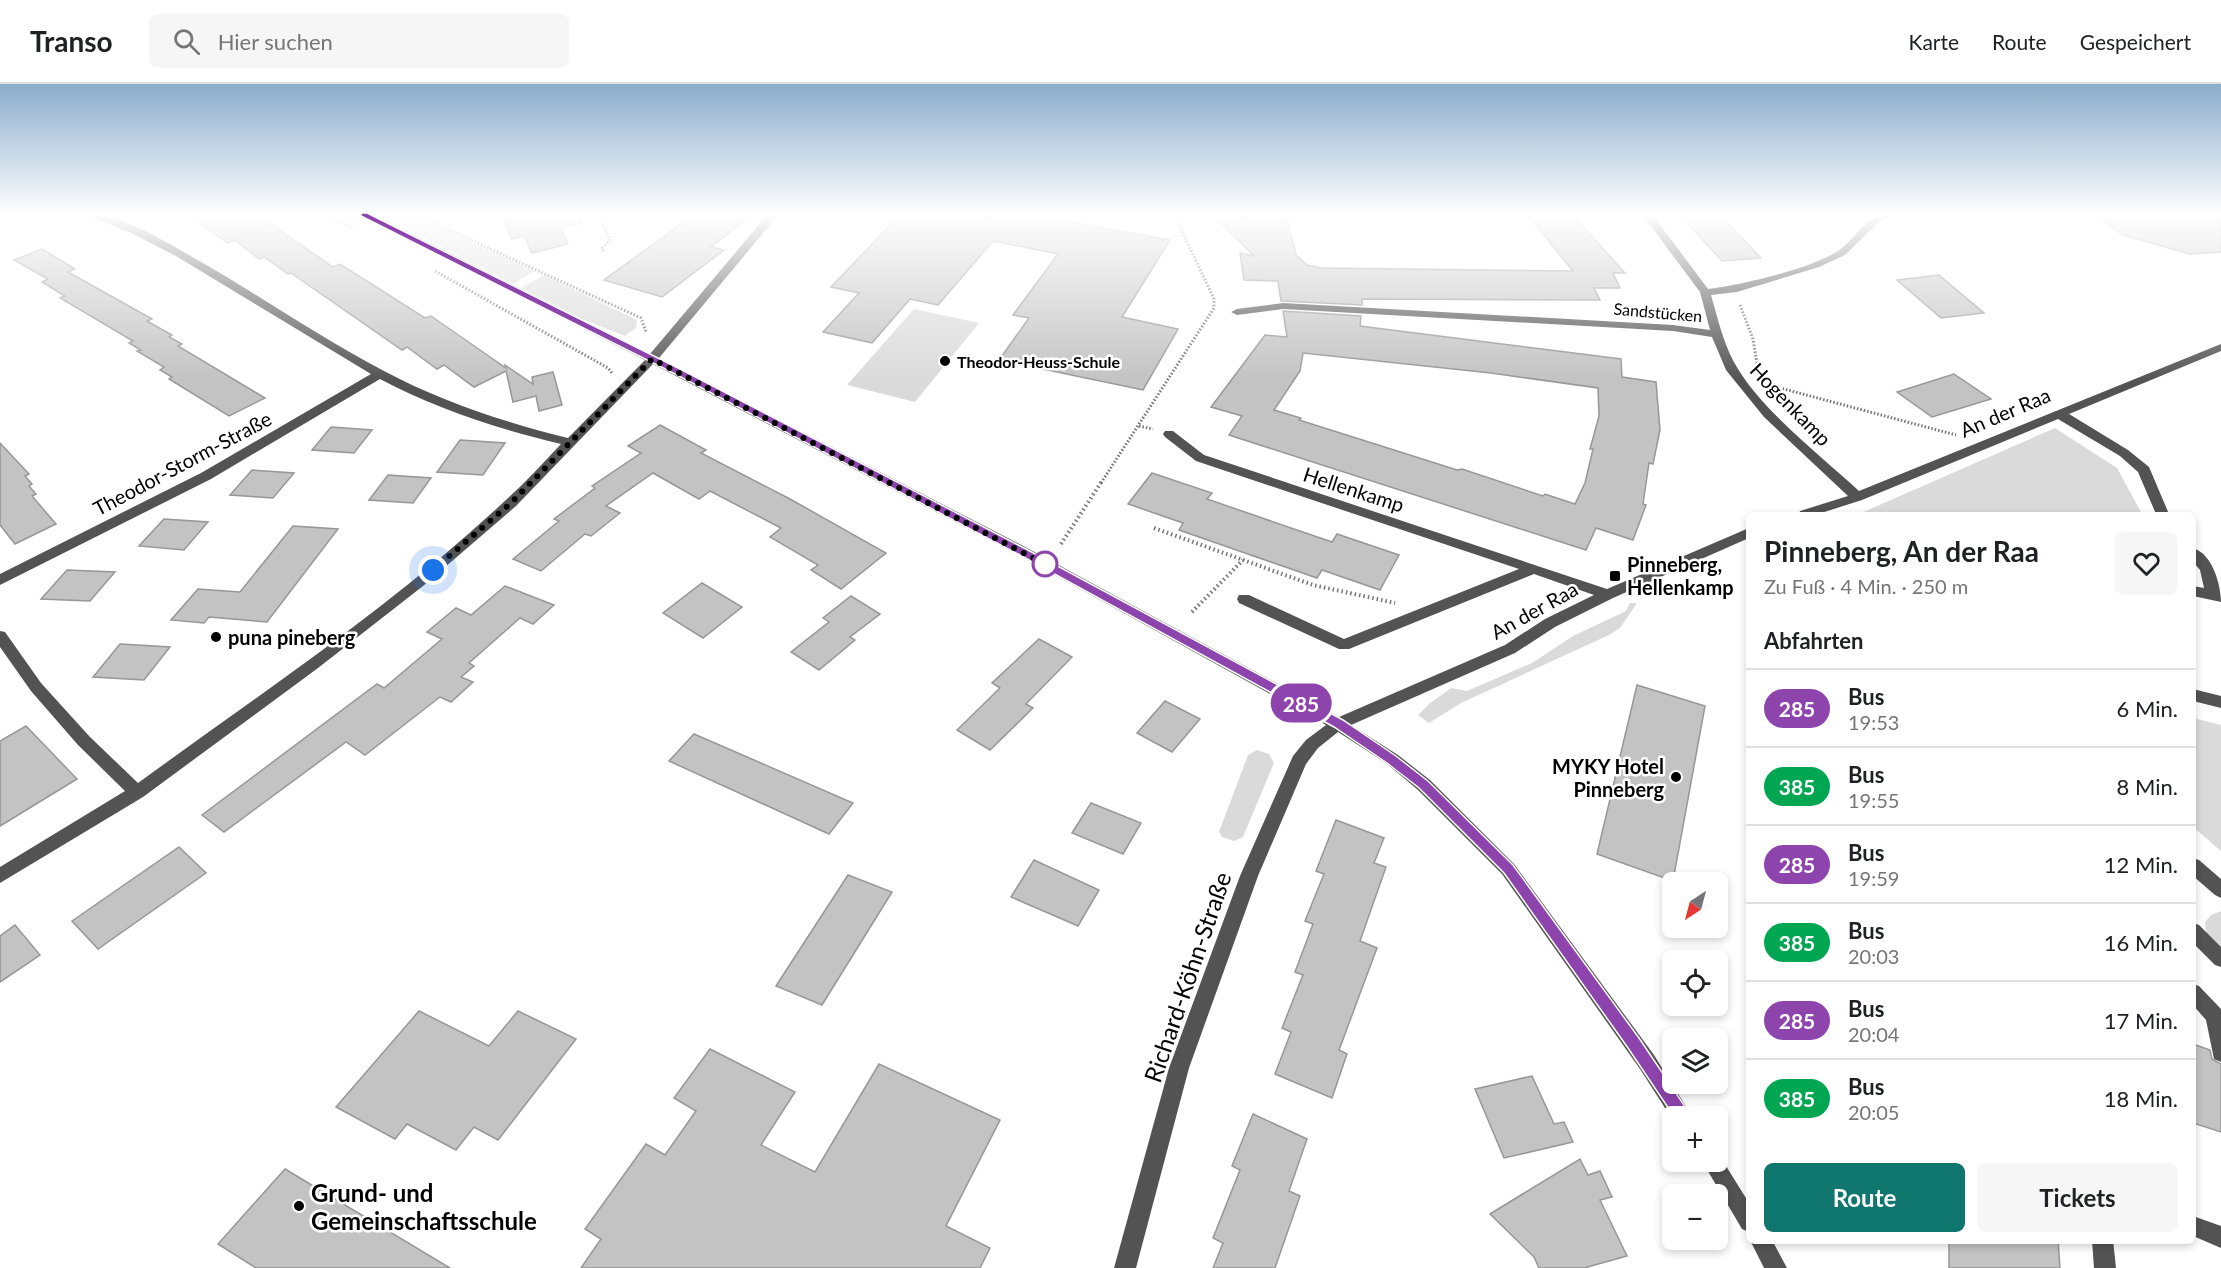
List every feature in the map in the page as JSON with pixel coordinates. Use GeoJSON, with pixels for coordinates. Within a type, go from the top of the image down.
{"type":"FeatureCollection","features":[{"type":"Feature","properties":{"kind":"street"},"geometry":{"type":"LineString","coordinates":[[206,269],[380,374],[474,416],[572,443]]}},
{"type":"Feature","properties":{"kind":"street"},"geometry":{"type":"LineString","coordinates":[[474,269],[1022,551],[1338,724],[1392,759],[1424,785],[1508,869],[1676,1106]]}},
{"type":"Feature","properties":{"kind":"street"},"geometry":{"type":"LineString","coordinates":[[0,876],[137,792],[418,583],[511,503],[572,443],[652,359],[728,269]]}},
{"type":"Feature","properties":{"kind":"street","name":"Hogenkamp"},"geometry":{"type":"LineString","coordinates":[[1688,269],[1705,292],[1717,334],[1732,370],[1754,400],[1857,497]]}},
{"type":"Feature","properties":{"kind":"street"},"geometry":{"type":"LineString","coordinates":[[1705,292],[1733,290],[1798,269]]}},
{"type":"Feature","properties":{"kind":"street","name":"Sandstücken"},"geometry":{"type":"LineString","coordinates":[[1237,312],[1283,306],[1673,328],[1717,334]]}},
{"type":"Feature","properties":{"kind":"street","name":"An der Raa"},"geometry":{"type":"LineString","coordinates":[[1811,512],[1857,497],[2221,347]]}},
{"type":"Feature","properties":{"kind":"street","name":"Theodor-Storm-Straße"},"geometry":{"type":"LineString","coordinates":[[0,580],[206,476],[380,374]]}},
{"type":"Feature","properties":{"kind":"street"},"geometry":{"type":"LineString","coordinates":[[2058,413],[2124,453],[2144,470],[2161,512]]}},
{"type":"Feature","properties":{"kind":"street","name":"Hellenkamp"},"geometry":{"type":"LineString","coordinates":[[1169,434],[1200,458],[1608,594]]}},
{"type":"Feature","properties":{"kind":"street","name":"An der Raa"},"geometry":{"type":"LineString","coordinates":[[1338,724],[1510,649],[1550,623],[1608,594],[1746,534]]}},
{"type":"Feature","properties":{"kind":"street"},"geometry":{"type":"LineString","coordinates":[[2196,556],[2207,569],[2217,596]]}},
{"type":"Feature","properties":{"kind":"street"},"geometry":{"type":"LineString","coordinates":[[1244,599],[1344,645],[1534,569]]}},
{"type":"Feature","properties":{"kind":"street"},"geometry":{"type":"LineString","coordinates":[[2196,592],[2217,596]]}},
{"type":"Feature","properties":{"kind":"street"},"geometry":{"type":"LineString","coordinates":[[0,636],[36,687],[84,741],[137,792]]}},
{"type":"Feature","properties":{"kind":"street"},"geometry":{"type":"LineString","coordinates":[[2196,696],[2221,702]]}},
{"type":"Feature","properties":{"kind":"street","name":"Richard-Köhn-Straße"},"geometry":{"type":"LineString","coordinates":[[1125,1268],[1179,1068],[1249,876],[1299,761],[1312,744],[1338,724]]}},
{"type":"Feature","properties":{"kind":"street"},"geometry":{"type":"LineString","coordinates":[[2197,874],[2221,890]]}},
{"type":"Feature","properties":{"kind":"street"},"geometry":{"type":"LineString","coordinates":[[2196,934],[2221,959]]}},
{"type":"Feature","properties":{"kind":"street"},"geometry":{"type":"LineString","coordinates":[[2196,996],[2214,1017],[2221,1053]]}},
{"type":"Feature","properties":{"kind":"street"},"geometry":{"type":"LineString","coordinates":[[1719,1172],[1746,1217]]}},
{"type":"Feature","properties":{"kind":"street"},"geometry":{"type":"LineString","coordinates":[[2196,1227],[2221,1237]]}},
{"type":"Feature","properties":{"kind":"street"},"geometry":{"type":"LineString","coordinates":[[1762,1244],[1776,1268]]}},
{"type":"Feature","properties":{"kind":"street"},"geometry":{"type":"LineString","coordinates":[[2102,1244],[2104,1268]]}},
{"type":"Feature","properties":{"kind":"path"},"geometry":{"type":"LineString","coordinates":[[535,269],[641,318],[646,332]]}},
{"type":"Feature","properties":{"kind":"path"},"geometry":{"type":"LineString","coordinates":[[1061,544],[1214,308],[1214,299],[1200,269]]}},
{"type":"Feature","properties":{"kind":"path"},"geometry":{"type":"LineString","coordinates":[[434,271],[608,368],[612,373]]}},
{"type":"Feature","properties":{"kind":"path"},"geometry":{"type":"LineString","coordinates":[[1733,290],[1753,339],[1760,382],[1754,400]]}},
{"type":"Feature","properties":{"kind":"path"},"geometry":{"type":"LineString","coordinates":[[1760,382],[1964,438],[1978,446]]}},
{"type":"Feature","properties":{"kind":"path"},"geometry":{"type":"LineString","coordinates":[[1154,528],[1312,585],[1431,610]]}},
{"type":"Feature","properties":{"kind":"path"},"geometry":{"type":"LineString","coordinates":[[1192,612],[1244,560]]}},
{"type":"Feature","properties":{"kind":"shaded area"},"geometry":{"type":"Polygon","coordinates":[[[485,269],[535,271],[513,284],[485,269]]]}},
{"type":"Feature","properties":{"kind":"shaded area"},"geometry":{"type":"Polygon","coordinates":[[[544,275],[637,320],[636,328],[625,336],[582,319],[521,288],[544,275]]]}},
{"type":"Feature","properties":{"kind":"shaded area"},"geometry":{"type":"Polygon","coordinates":[[[914,309],[979,323],[915,402],[847,385],[914,309]]]}},
{"type":"Feature","properties":{"kind":"shaded area"},"geometry":{"type":"Polygon","coordinates":[[[2055,428],[2117,468],[2141,512],[1864,512],[2055,428]]]}},
{"type":"Feature","properties":{"kind":"shaded area"},"geometry":{"type":"Polygon","coordinates":[[[1630,603],[1637,603],[1620,628],[1609,635],[1461,703],[1429,723],[1418,715],[1451,688],[1467,691],[1532,663],[1573,636],[1626,611],[1630,603]]]}},
{"type":"Feature","properties":{"kind":"shaded area"},"geometry":{"type":"Polygon","coordinates":[[[2196,719],[2221,725],[2221,851],[2196,830],[2196,719]]]}},
{"type":"Feature","properties":{"kind":"shaded area"},"geometry":{"type":"Polygon","coordinates":[[[1257,750],[1269,754],[1274,763],[1243,837],[1234,841],[1222,837],[1219,832],[1248,755],[1257,750]]]}},
{"type":"Feature","properties":{"kind":"shaded area"},"geometry":{"type":"Polygon","coordinates":[[[2221,911],[2221,948],[2206,933],[2205,922],[2211,915],[2221,911]]]}},
{"type":"Feature","properties":{"kind":"building"},"geometry":{"type":"Polygon","coordinates":[[[31,269],[74,269],[68,272],[152,319],[147,321],[172,335],[169,337],[182,344],[178,346],[265,398],[229,416],[169,379],[172,377],[160,370],[164,367],[137,351],[141,350],[129,343],[133,341],[60,298],[65,296],[42,282],[48,279],[31,269]]]}},
{"type":"Feature","properties":{"kind":"building"},"geometry":{"type":"Polygon","coordinates":[[[281,269],[348,269],[425,318],[431,316],[533,384],[532,377],[553,372],[562,405],[539,411],[536,396],[513,402],[506,371],[474,387],[444,365],[437,369],[407,347],[402,350],[291,273],[288,274],[281,269]]]}},
{"type":"Feature","properties":{"kind":"building"},"geometry":{"type":"Polygon","coordinates":[[[619,269],[699,269],[662,297],[604,280],[619,269]]]}},
{"type":"Feature","properties":{"kind":"building"},"geometry":{"type":"Polygon","coordinates":[[[848,269],[969,269],[938,305],[910,299],[872,343],[823,332],[859,293],[831,287],[848,269]]]}},
{"type":"Feature","properties":{"kind":"building"},"geometry":{"type":"Polygon","coordinates":[[[1047,269],[1152,269],[1122,317],[1178,329],[1143,390],[999,360],[1029,318],[1013,315],[1047,269]]]}},
{"type":"Feature","properties":{"kind":"building"},"geometry":{"type":"Polygon","coordinates":[[[1242,269],[1622,269],[1625,273],[1613,273],[1620,288],[1594,288],[1600,300],[1362,299],[1362,305],[1281,301],[1278,281],[1244,280],[1242,269]]]}},
{"type":"Feature","properties":{"kind":"building"},"geometry":{"type":"Polygon","coordinates":[[[1939,275],[1984,313],[1941,318],[1897,280],[1939,275]]]}},
{"type":"Feature","properties":{"kind":"building"},"geometry":{"type":"Polygon","coordinates":[[[1283,311],[1361,316],[1360,326],[1621,359],[1622,377],[1656,382],[1660,430],[1653,464],[1649,463],[1643,504],[1646,505],[1633,540],[1596,528],[1586,550],[1229,435],[1242,416],[1211,407],[1265,335],[1287,337],[1283,311]],[[1303,353],[1300,371],[1274,410],[1457,470],[1462,469],[1543,496],[1545,494],[1575,504],[1585,483],[1593,449],[1590,449],[1599,416],[1598,388],[1491,373],[1303,353]]]}},
{"type":"Feature","properties":{"kind":"building"},"geometry":{"type":"Polygon","coordinates":[[[1954,374],[1991,399],[1932,417],[1897,392],[1954,374]]]}},
{"type":"Feature","properties":{"kind":"building"},"geometry":{"type":"Polygon","coordinates":[[[660,425],[706,450],[701,453],[790,499],[886,553],[841,589],[811,570],[818,565],[770,537],[781,528],[710,491],[699,499],[653,473],[606,506],[620,513],[591,536],[585,534],[541,571],[513,559],[559,521],[554,519],[595,488],[592,486],[641,453],[628,446],[660,425]]]}},
{"type":"Feature","properties":{"kind":"building"},"geometry":{"type":"Polygon","coordinates":[[[331,427],[372,430],[354,453],[312,450],[331,427]]]}},
{"type":"Feature","properties":{"kind":"building"},"geometry":{"type":"Polygon","coordinates":[[[460,440],[505,443],[483,475],[437,472],[460,440]]]}},
{"type":"Feature","properties":{"kind":"building"},"geometry":{"type":"Polygon","coordinates":[[[0,443],[29,474],[25,476],[32,484],[29,486],[36,494],[32,496],[56,524],[15,544],[0,525],[0,443]]]}},
{"type":"Feature","properties":{"kind":"building"},"geometry":{"type":"Polygon","coordinates":[[[252,470],[294,473],[273,498],[230,495],[252,470]]]}},
{"type":"Feature","properties":{"kind":"building"},"geometry":{"type":"Polygon","coordinates":[[[1152,473],[1212,493],[1207,499],[1332,542],[1337,534],[1399,555],[1380,590],[1322,570],[1317,578],[1179,530],[1183,523],[1128,504],[1152,473]]]}},
{"type":"Feature","properties":{"kind":"building"},"geometry":{"type":"Polygon","coordinates":[[[388,475],[431,478],[413,503],[369,500],[388,475]]]}},
{"type":"Feature","properties":{"kind":"building"},"geometry":{"type":"Polygon","coordinates":[[[164,519],[208,522],[184,550],[139,546],[164,519]]]}},
{"type":"Feature","properties":{"kind":"building"},"geometry":{"type":"Polygon","coordinates":[[[293,526],[338,529],[267,622],[209,617],[204,623],[171,620],[198,589],[240,592],[293,526]]]}},
{"type":"Feature","properties":{"kind":"building"},"geometry":{"type":"Polygon","coordinates":[[[67,570],[115,572],[90,601],[41,599],[67,570]]]}},
{"type":"Feature","properties":{"kind":"building"},"geometry":{"type":"Polygon","coordinates":[[[702,583],[742,607],[703,638],[663,613],[702,583]]]}},
{"type":"Feature","properties":{"kind":"building"},"geometry":{"type":"Polygon","coordinates":[[[505,586],[554,605],[533,624],[520,618],[469,663],[474,666],[461,677],[473,682],[451,702],[440,697],[365,755],[346,742],[224,832],[202,815],[377,684],[384,688],[442,639],[427,632],[456,608],[471,615],[505,586]]]}},
{"type":"Feature","properties":{"kind":"building"},"geometry":{"type":"Polygon","coordinates":[[[851,596],[880,614],[850,637],[855,640],[819,670],[791,652],[829,622],[823,618],[851,596]]]}},
{"type":"Feature","properties":{"kind":"building"},"geometry":{"type":"Polygon","coordinates":[[[1039,639],[1072,657],[1026,704],[1033,708],[990,750],[957,730],[1000,688],[992,683],[1039,639]]]}},
{"type":"Feature","properties":{"kind":"building"},"geometry":{"type":"Polygon","coordinates":[[[120,644],[170,647],[144,680],[93,677],[120,644]]]}},
{"type":"Feature","properties":{"kind":"building"},"geometry":{"type":"Polygon","coordinates":[[[1637,685],[1705,706],[1675,872],[1662,872],[1662,877],[1597,854],[1637,685]]]}},
{"type":"Feature","properties":{"kind":"building"},"geometry":{"type":"Polygon","coordinates":[[[1165,701],[1200,719],[1172,752],[1137,733],[1165,701]]]}},
{"type":"Feature","properties":{"kind":"building"},"geometry":{"type":"Polygon","coordinates":[[[26,726],[77,779],[0,826],[0,741],[26,726]]]}},
{"type":"Feature","properties":{"kind":"building"},"geometry":{"type":"Polygon","coordinates":[[[694,734],[853,803],[829,834],[669,761],[694,734]]]}},
{"type":"Feature","properties":{"kind":"building"},"geometry":{"type":"Polygon","coordinates":[[[1091,803],[1141,823],[1123,854],[1072,833],[1091,803]]]}},
{"type":"Feature","properties":{"kind":"building"},"geometry":{"type":"Polygon","coordinates":[[[1336,820],[1384,838],[1374,863],[1386,867],[1360,941],[1377,948],[1339,1050],[1347,1054],[1332,1098],[1275,1074],[1291,1032],[1282,1028],[1303,975],[1295,972],[1313,924],[1305,921],[1324,874],[1316,871],[1336,820]]]}},
{"type":"Feature","properties":{"kind":"building"},"geometry":{"type":"Polygon","coordinates":[[[179,847],[206,873],[98,949],[72,921],[179,847]]]}},
{"type":"Feature","properties":{"kind":"building"},"geometry":{"type":"Polygon","coordinates":[[[1034,860],[1099,890],[1078,926],[1011,897],[1034,860]]]}},
{"type":"Feature","properties":{"kind":"building"},"geometry":{"type":"Polygon","coordinates":[[[848,875],[892,892],[822,1005],[776,986],[848,875]]]}},
{"type":"Feature","properties":{"kind":"building"},"geometry":{"type":"Polygon","coordinates":[[[15,925],[40,955],[0,982],[0,936],[15,925]]]}},
{"type":"Feature","properties":{"kind":"building"},"geometry":{"type":"Polygon","coordinates":[[[419,1011],[489,1046],[518,1011],[576,1039],[498,1140],[474,1127],[456,1150],[407,1124],[395,1139],[336,1107],[419,1011]]]}},
{"type":"Feature","properties":{"kind":"building"},"geometry":{"type":"Polygon","coordinates":[[[2196,1045],[2210,1050],[2212,1059],[2221,1064],[2221,1132],[2196,1124],[2196,1045]]]}},
{"type":"Feature","properties":{"kind":"building"},"geometry":{"type":"Polygon","coordinates":[[[710,1049],[795,1092],[761,1145],[815,1172],[879,1064],[1000,1120],[946,1226],[990,1248],[980,1268],[581,1268],[601,1239],[585,1229],[646,1144],[665,1155],[696,1111],[674,1098],[710,1049]]]}},
{"type":"Feature","properties":{"kind":"building"},"geometry":{"type":"Polygon","coordinates":[[[1532,1076],[1554,1124],[1564,1122],[1573,1142],[1504,1158],[1475,1089],[1532,1076]]]}},
{"type":"Feature","properties":{"kind":"building"},"geometry":{"type":"Polygon","coordinates":[[[1253,1114],[1307,1139],[1289,1191],[1300,1196],[1275,1268],[1213,1268],[1223,1243],[1213,1238],[1240,1170],[1232,1166],[1253,1114]]]}},
{"type":"Feature","properties":{"kind":"building"},"geometry":{"type":"Polygon","coordinates":[[[1580,1159],[1588,1175],[1600,1171],[1612,1197],[1600,1200],[1627,1256],[1584,1268],[1539,1268],[1534,1257],[1490,1214],[1580,1159]]]}},
{"type":"Feature","properties":{"kind":"building","name":"Grund- und Gemeinschaftsschule"},"geometry":{"type":"Polygon","coordinates":[[[285,1169],[450,1268],[256,1268],[218,1244],[285,1169]]]}},
{"type":"Feature","properties":{"kind":"building"},"geometry":{"type":"Polygon","coordinates":[[[1949,1244],[2058,1244],[2060,1268],[1949,1268],[1949,1244]]]}},
{"type":"Feature","properties":{"kind":"bus line","name":"285"},"geometry":{"type":"LineString","coordinates":[[472,269],[678,372],[1022,551],[1338,724],[1392,759],[1424,785],[1508,869],[1634,1043],[1676,1106]]}},
{"type":"Feature","properties":{"kind":"place","name":"Theodor-Heuss-Schule"},"geometry":{"type":"Point","coordinates":[945,361]}},
{"type":"Feature","properties":{"kind":"place","name":"Pinneberg, Hellenkamp"},"geometry":{"type":"Point","coordinates":[1615,576]}},
{"type":"Feature","properties":{"kind":"place","name":"puna pineberg"},"geometry":{"type":"Point","coordinates":[216,637]}},
{"type":"Feature","properties":{"kind":"place","name":"MYKY Hotel Pinneberg"},"geometry":{"type":"Point","coordinates":[1676,777]}},
{"type":"Feature","properties":{"kind":"place","name":"Grund- und Gemeinschaftsschule"},"geometry":{"type":"Point","coordinates":[299,1206]}},
{"type":"Feature","properties":{"kind":"route"},"geometry":{"type":"LineString","coordinates":[[433,570],[511,503],[652,359],[1045,564]]}}]}
